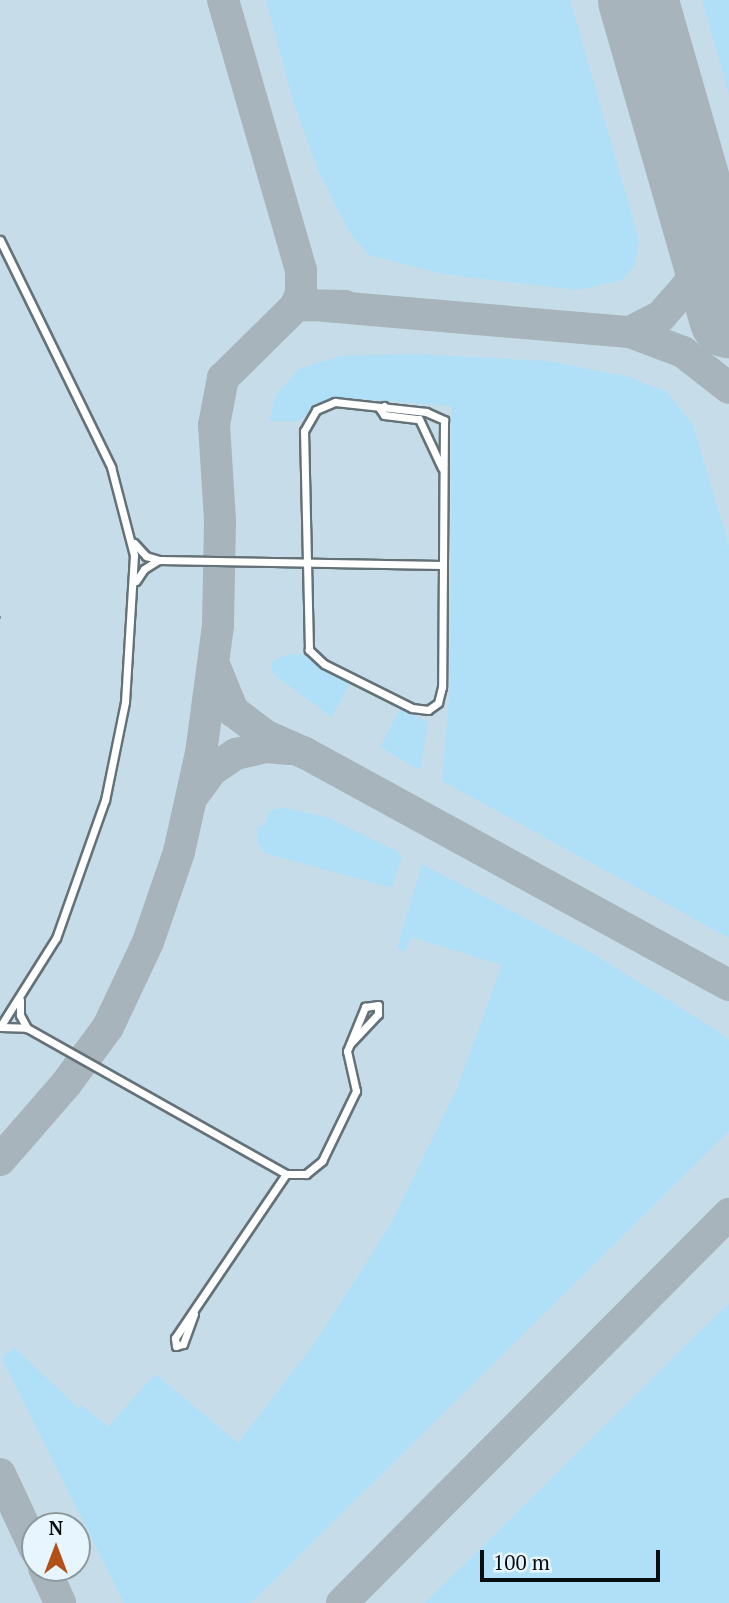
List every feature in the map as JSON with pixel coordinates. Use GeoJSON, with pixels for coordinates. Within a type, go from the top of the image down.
{"type":"FeatureCollection","features":[{"type":"Feature","properties":{"kind":"lane"},"geometry":{"type":"LineString","coordinates":[[0,240],[3,261],[111,467],[132,539],[134,589],[125,702],[105,800],[69,908],[21,998],[0,1027]]}},
{"type":"Feature","properties":{"kind":"lane"},"geometry":{"type":"LineString","coordinates":[[330,403],[384,406],[444,420],[442,468],[441,697],[428,710],[412,708],[312,655],[306,423],[316,410],[330,403]]}},
{"type":"Feature","properties":{"kind":"lane"},"geometry":{"type":"LineString","coordinates":[[384,406],[382,414],[419,419],[442,468]]}},
{"type":"Feature","properties":{"kind":"lane"},"geometry":{"type":"LineString","coordinates":[[132,539],[146,556],[159,560],[310,560],[442,565]]}},
{"type":"Feature","properties":{"kind":"lane"},"geometry":{"type":"LineString","coordinates":[[134,589],[144,569],[159,560]]}},
{"type":"Feature","properties":{"kind":"lane"},"geometry":{"type":"LineString","coordinates":[[21,998],[20,1015],[27,1028]]}},
{"type":"Feature","properties":{"kind":"lane"},"geometry":{"type":"LineString","coordinates":[[0,1027],[12,1024],[27,1028],[286,1174],[306,1174],[318,1167],[356,1091],[356,1077],[346,1061],[350,1044],[365,1007],[378,1004],[378,1014],[350,1044]]}},
{"type":"Feature","properties":{"kind":"lane"},"geometry":{"type":"LineString","coordinates":[[194,1314],[286,1174]]}},
{"type":"Feature","properties":{"kind":"shaded area"},"geometry":{"type":"Polygon","coordinates":[[[0,0],[729,0],[729,1603],[0,1603],[0,0]]]}},
{"type":"Feature","properties":{"kind":"shaded area"},"geometry":{"type":"Polygon","coordinates":[[[266,0],[570,0],[639,240],[635,265],[622,280],[577,290],[443,274],[369,255],[349,232],[319,172],[294,104],[266,0]]]}},
{"type":"Feature","properties":{"kind":"shaded area"},"geometry":{"type":"Polygon","coordinates":[[[702,0],[729,0],[729,95],[702,0]]]}},
{"type":"Feature","properties":{"kind":"shaded area"},"geometry":{"type":"Polygon","coordinates":[[[414,354],[548,361],[629,377],[667,392],[693,425],[729,546],[729,938],[442,781],[450,686],[452,406],[336,397],[316,404],[300,421],[269,421],[276,395],[299,369],[340,356],[414,354]]]}},
{"type":"Feature","properties":{"kind":"shaded area"},"geometry":{"type":"Polygon","coordinates":[[[289,654],[305,655],[350,682],[332,717],[274,675],[270,662],[289,654]]]}},
{"type":"Feature","properties":{"kind":"shaded area"},"geometry":{"type":"Polygon","coordinates":[[[400,709],[428,722],[420,770],[380,747],[400,709]]]}},
{"type":"Feature","properties":{"kind":"shaded area"},"geometry":{"type":"Polygon","coordinates":[[[282,807],[329,818],[397,851],[402,856],[392,888],[265,853],[258,843],[257,827],[263,827],[270,811],[282,807]]]}},
{"type":"Feature","properties":{"kind":"shaded area"},"geometry":{"type":"Polygon","coordinates":[[[422,864],[590,952],[718,1031],[729,1041],[729,1131],[251,1603],[124,1603],[91,1537],[91,1512],[79,1512],[2,1358],[14,1347],[78,1408],[82,1405],[108,1427],[155,1374],[238,1443],[314,1344],[391,1224],[458,1086],[502,965],[411,937],[405,952],[397,948],[422,864]]]}},
{"type":"Feature","properties":{"kind":"shaded area"},"geometry":{"type":"Polygon","coordinates":[[[729,1303],[729,1603],[425,1603],[729,1303]]]}},
{"type":"Feature","properties":{"kind":"taxiway"},"geometry":{"type":"LineString","coordinates":[[223,0],[301,271],[301,294],[295,307]]}},
{"type":"Feature","properties":{"kind":"taxiway"},"geometry":{"type":"LineString","coordinates":[[630,332],[661,316],[689,284],[700,247],[698,208]]}},
{"type":"Feature","properties":{"kind":"taxiway"},"geometry":{"type":"LineString","coordinates":[[0,1160],[66,1084],[108,1027],[148,942],[179,852],[201,753],[218,625],[220,520],[214,425],[223,378],[297,305],[345,306]]}},
{"type":"Feature","properties":{"kind":"taxiway"},"geometry":{"type":"LineString","coordinates":[[325,306],[630,332],[683,352],[729,388]]}},
{"type":"Feature","properties":{"kind":"taxiway"},"geometry":{"type":"LineString","coordinates":[[215,667],[233,711],[266,736],[305,753],[729,985]]}},
{"type":"Feature","properties":{"kind":"taxiway"},"geometry":{"type":"LineString","coordinates":[[195,793],[212,770],[236,754],[266,747],[290,749]]}},
{"type":"Feature","properties":{"kind":"taxiway"},"geometry":{"type":"LineString","coordinates":[[342,1603],[729,1214]]}},
{"type":"Feature","properties":{"kind":"taxiway"},"geometry":{"type":"LineString","coordinates":[[0,1474],[21,1519]]}},
{"type":"Feature","properties":{"kind":"taxiway"},"geometry":{"type":"LineString","coordinates":[[50,1582],[60,1603]]}},
{"type":"Feature","properties":{"kind":"runway"},"geometry":{"type":"LineString","coordinates":[[638,0],[729,318]]}}]}
